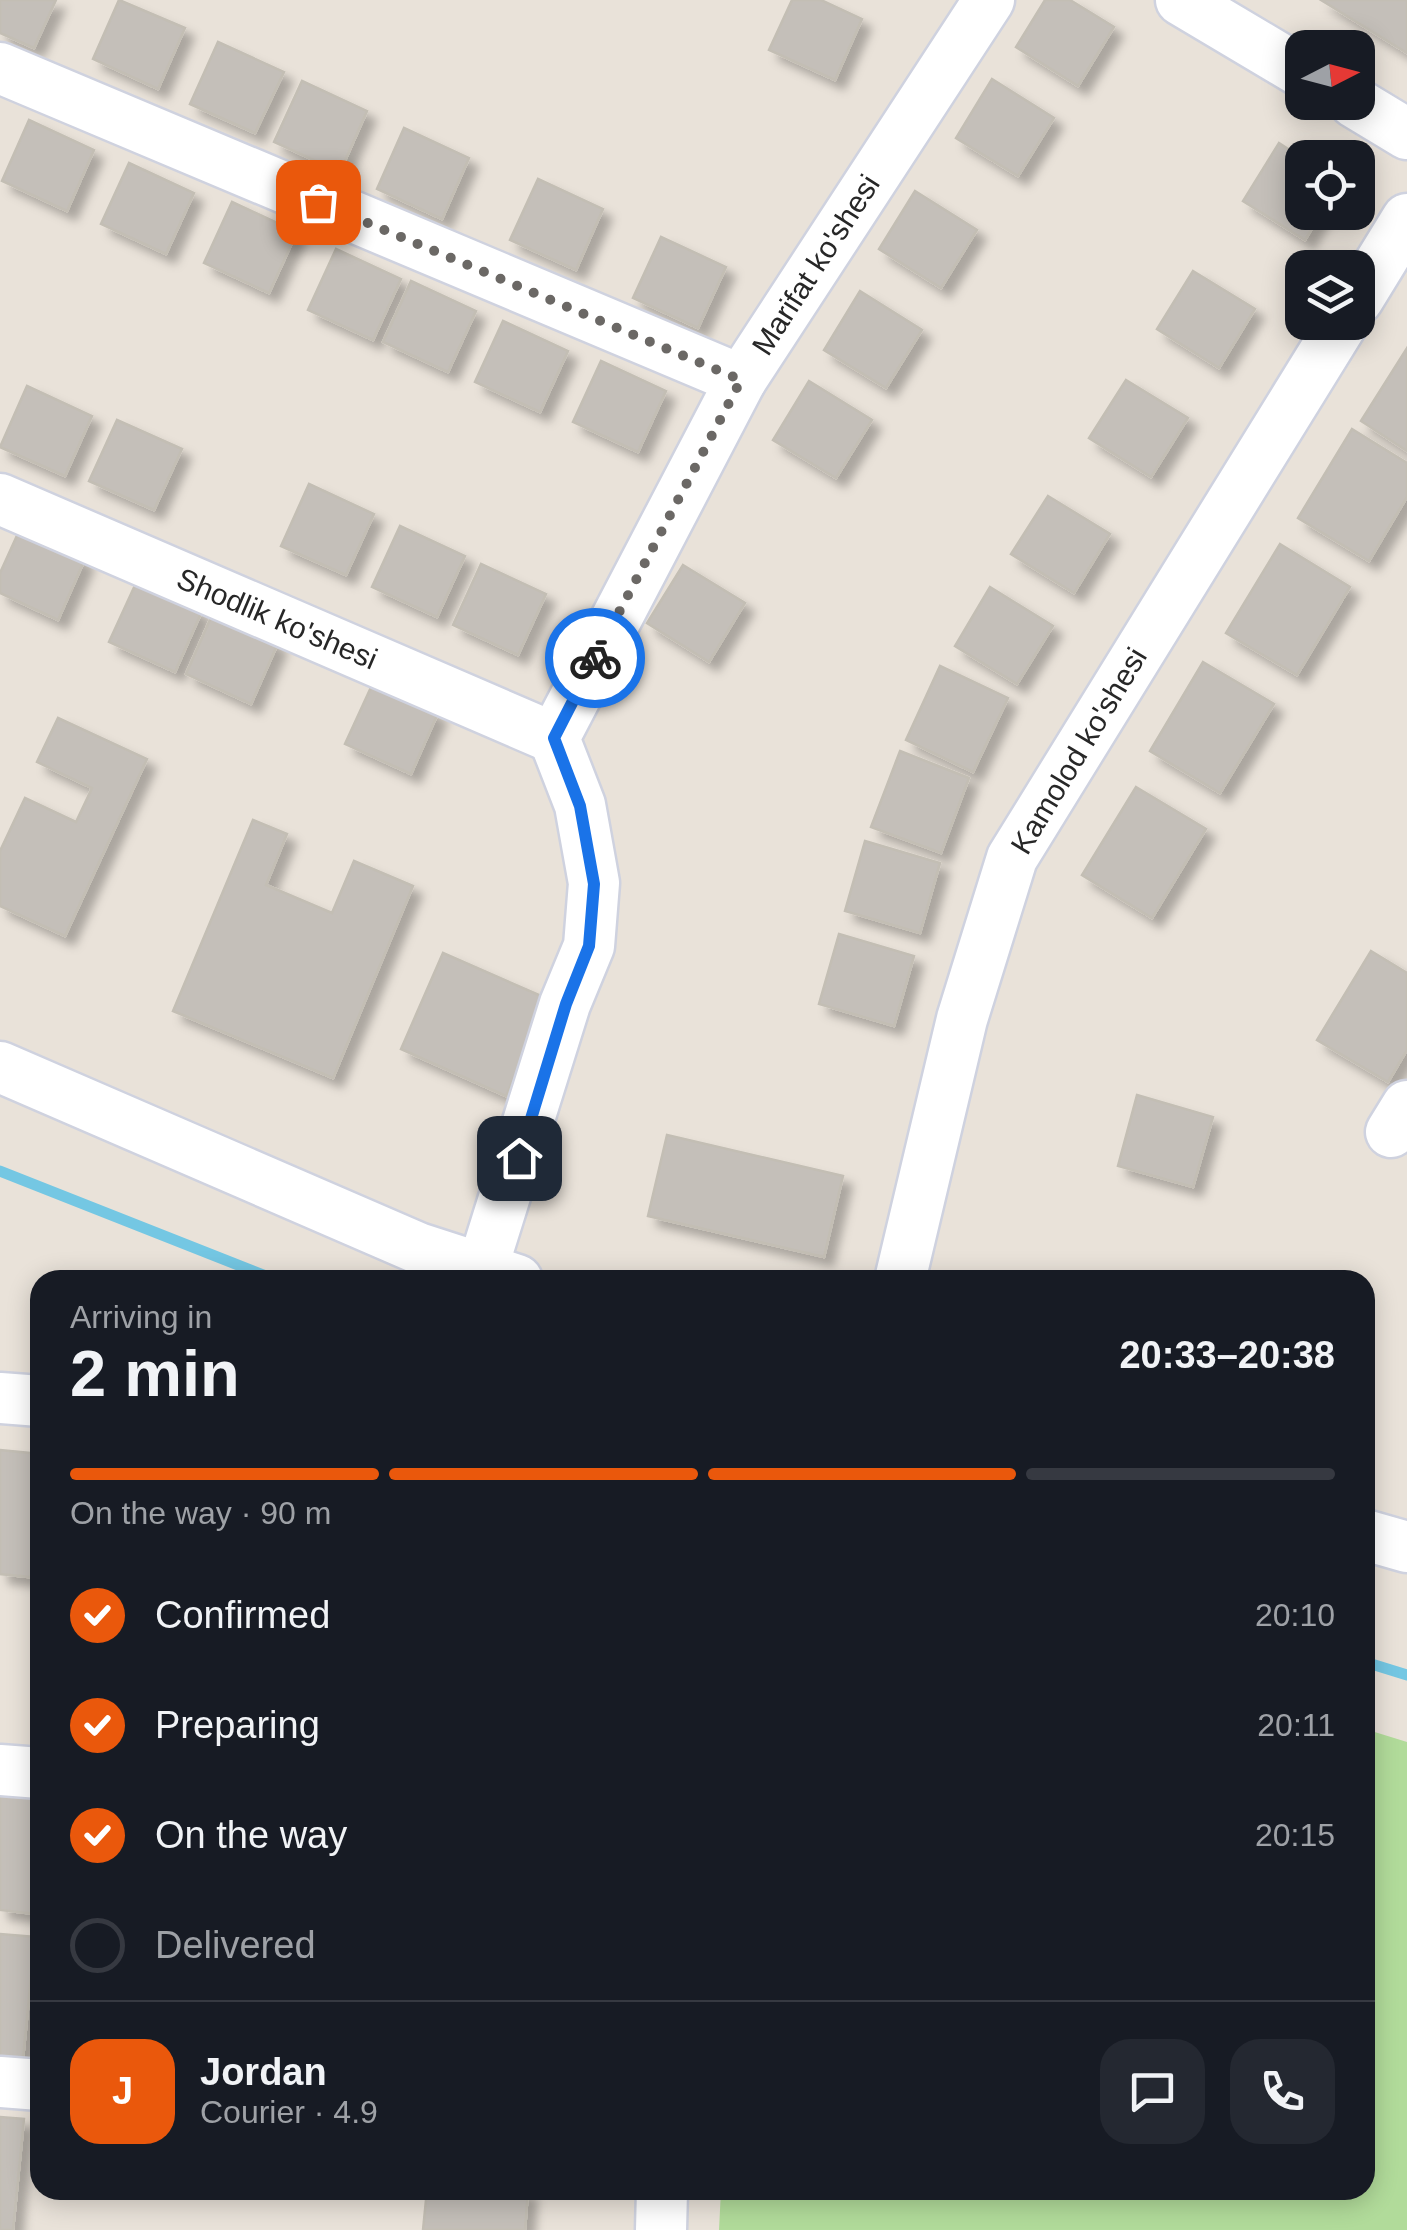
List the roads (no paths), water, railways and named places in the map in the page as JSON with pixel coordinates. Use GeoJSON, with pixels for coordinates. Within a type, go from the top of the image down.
{"type":"FeatureCollection","features":[{"type":"Feature","properties":{"kind":"street","name":"Marifat ko'shesi"},"geometry":{"type":"LineString","coordinates":[[554,738],[741,380],[989,0]]}},
{"type":"Feature","properties":{"kind":"street"},"geometry":{"type":"LineString","coordinates":[[1181,0],[1285,62]]}},
{"type":"Feature","properties":{"kind":"street"},"geometry":{"type":"LineString","coordinates":[[0,68],[741,380]]}},
{"type":"Feature","properties":{"kind":"street"},"geometry":{"type":"LineString","coordinates":[[1375,115],[1407,134]]}},
{"type":"Feature","properties":{"kind":"street"},"geometry":{"type":"LineString","coordinates":[[1375,271],[1407,219]]}},
{"type":"Feature","properties":{"kind":"street","name":"Kamolod ko'shesi"},"geometry":{"type":"LineString","coordinates":[[902,1270],[962,1019],[1012,858],[1332,340]]}},
{"type":"Feature","properties":{"kind":"street","name":"Shodlik ko'shesi"},"geometry":{"type":"LineString","coordinates":[[0,499],[554,738]]}},
{"type":"Feature","properties":{"kind":"street"},"geometry":{"type":"LineString","coordinates":[[501,1270],[566,1004],[589,946],[594,884],[580,806],[554,738]]}},
{"type":"Feature","properties":{"kind":"street"},"geometry":{"type":"LineString","coordinates":[[0,1067],[418,1248],[487,1270]]}},
{"type":"Feature","properties":{"kind":"street"},"geometry":{"type":"LineString","coordinates":[[0,1398],[30,1400]]}},
{"type":"Feature","properties":{"kind":"street"},"geometry":{"type":"LineString","coordinates":[[1375,1538],[1407,1548]]}},
{"type":"Feature","properties":{"kind":"street"},"geometry":{"type":"LineString","coordinates":[[0,1770],[30,1772]]}},
{"type":"Feature","properties":{"kind":"street"},"geometry":{"type":"LineString","coordinates":[[0,2082],[30,2084]]}},
{"type":"Feature","properties":{"kind":"street"},"geometry":{"type":"LineString","coordinates":[[661,2230],[662,2200]]}},
{"type":"Feature","properties":{"kind":"waterway"},"geometry":{"type":"LineString","coordinates":[[0,1171],[251,1270]]}},
{"type":"Feature","properties":{"kind":"waterway"},"geometry":{"type":"LineString","coordinates":[[1375,1665],[1407,1675]]}}]}
